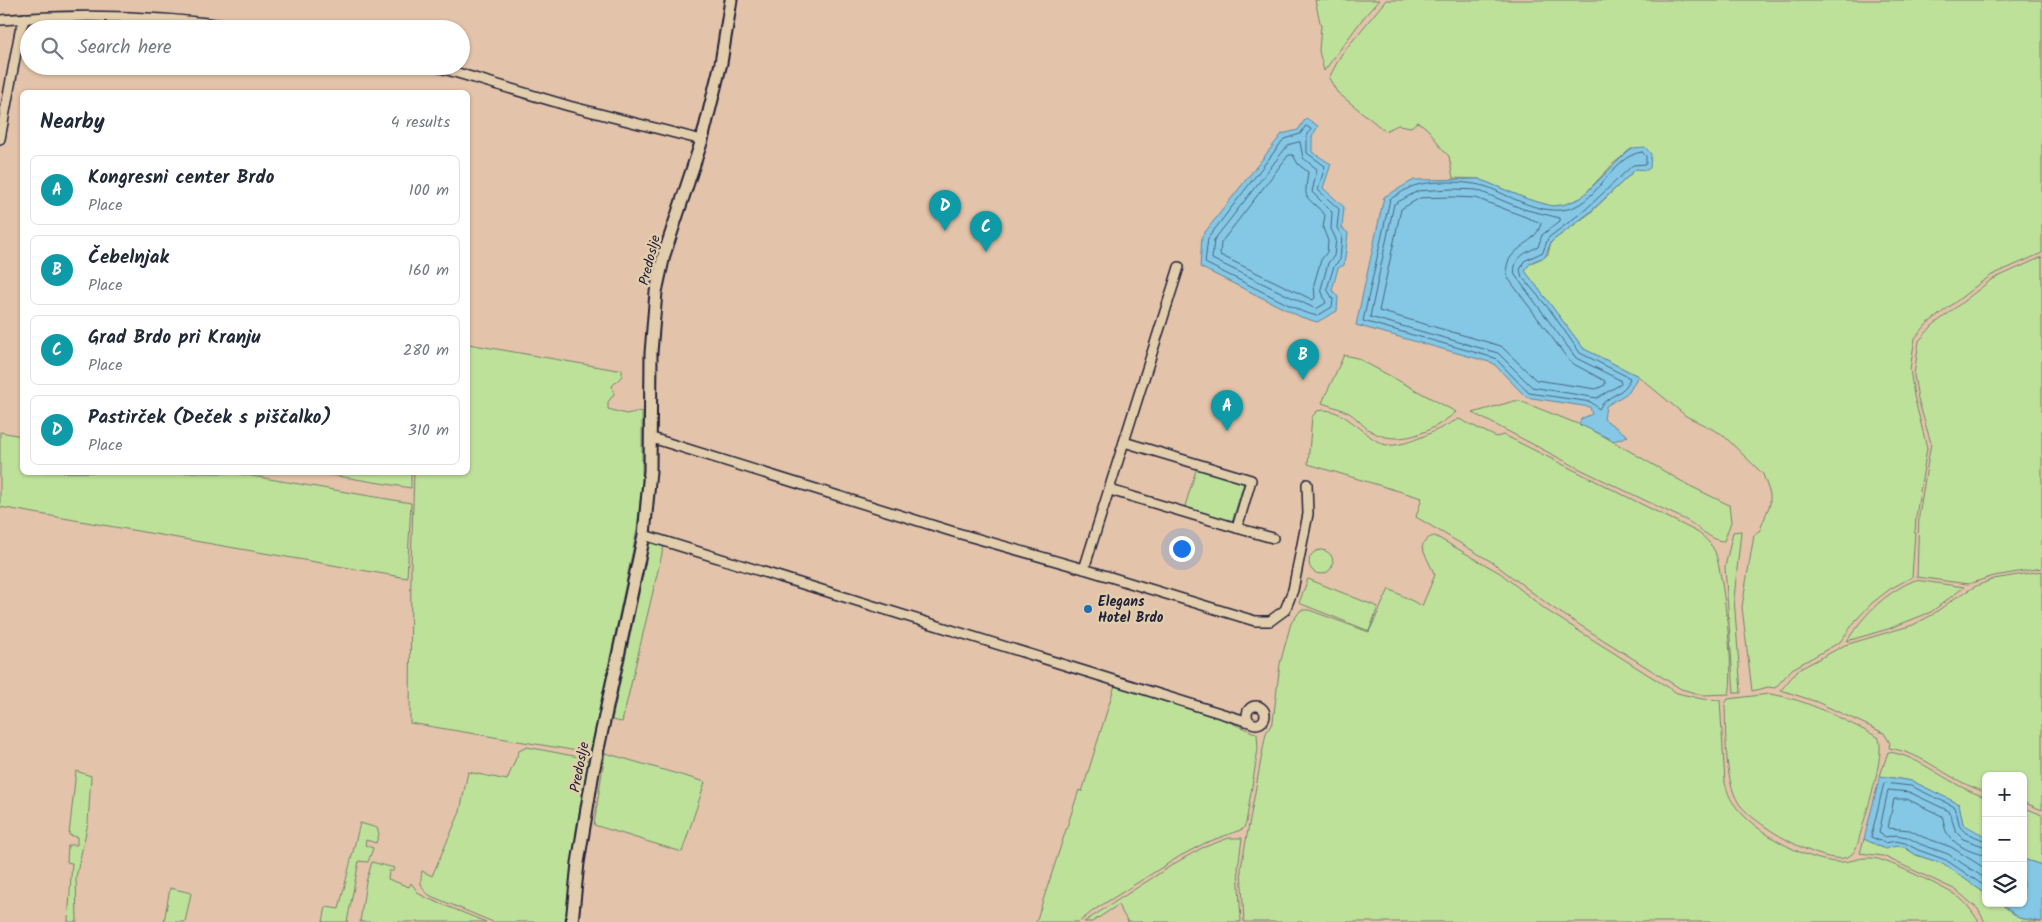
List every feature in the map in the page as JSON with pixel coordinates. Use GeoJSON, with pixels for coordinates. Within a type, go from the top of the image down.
{"type":"FeatureCollection","features":[{"type":"Feature","properties":{"kind":"street","name":"Predoslje"},"geometry":{"type":"LineString","coordinates":[[572,922],[578,863],[593,772],[644,535],[652,438],[651,353],[656,292],[664,255],[702,140],[720,63],[731,0]]}},
{"type":"Feature","properties":{"kind":"street"},"geometry":{"type":"LineString","coordinates":[[0,20],[101,16],[181,20]]}},
{"type":"Feature","properties":{"kind":"street"},"geometry":{"type":"LineString","coordinates":[[0,139],[20,31]]}},
{"type":"Feature","properties":{"kind":"street"},"geometry":{"type":"LineString","coordinates":[[464,75],[569,106],[702,140]]}},
{"type":"Feature","properties":{"kind":"street"},"geometry":{"type":"LineString","coordinates":[[1084,569],[1179,267]]}},
{"type":"Feature","properties":{"kind":"street"},"geometry":{"type":"LineString","coordinates":[[652,438],[954,532],[1084,569],[1255,622],[1270,621],[1285,610],[1293,590],[1308,514],[1307,484]]}},
{"type":"Feature","properties":{"kind":"street"},"geometry":{"type":"LineString","coordinates":[[1124,442],[1251,480],[1237,528]]}},
{"type":"Feature","properties":{"kind":"street"},"geometry":{"type":"LineString","coordinates":[[1110,490],[1273,538]]}},
{"type":"Feature","properties":{"kind":"street"},"geometry":{"type":"LineString","coordinates":[[644,535],[1224,715],[1248,722],[1260,724],[1263,722],[1265,713],[1263,709],[1255,706],[1247,712],[1224,715]]}},
{"type":"Feature","properties":{"kind":"street"},"geometry":{"type":"LineString","coordinates":[[1247,712],[1248,722]]}},
{"type":"Feature","properties":{"kind":"green space"},"geometry":{"type":"Polygon","coordinates":[[[1315,0],[1379,0],[1324,71],[1319,51],[1321,26],[1315,0]]]}},
{"type":"Feature","properties":{"kind":"green space"},"geometry":{"type":"Polygon","coordinates":[[[1386,0],[2042,0],[2042,253],[1992,275],[1980,283],[1927,324],[1915,338],[1910,369],[1914,396],[1927,448],[1916,516],[1912,577],[1890,589],[1872,603],[1856,620],[1840,642],[1792,669],[1775,688],[1768,687],[1752,691],[1742,607],[1754,535],[1760,530],[1770,504],[1770,494],[1763,474],[1722,434],[1686,416],[1638,376],[1584,349],[1525,271],[1532,262],[1548,254],[1551,242],[1589,214],[1636,169],[1640,169],[1633,148],[1614,163],[1581,198],[1563,205],[1552,206],[1527,199],[1479,179],[1453,178],[1449,156],[1423,125],[1417,122],[1411,127],[1398,125],[1385,131],[1337,92],[1329,78],[1341,55],[1386,0]]]}},
{"type":"Feature","properties":{"kind":"green space"},"geometry":{"type":"Polygon","coordinates":[[[2042,257],[2042,568],[1994,576],[1968,584],[1917,577],[1919,515],[1931,443],[1918,399],[1914,375],[1919,341],[1932,326],[1991,280],[2042,257]]]}},
{"type":"Feature","properties":{"kind":"green space"},"geometry":{"type":"Polygon","coordinates":[[[470,344],[617,370],[622,369],[622,376],[612,386],[614,394],[608,402],[608,409],[626,414],[642,411],[642,481],[637,530],[590,753],[410,723],[414,475],[470,475],[470,344]]]}},
{"type":"Feature","properties":{"kind":"green space"},"geometry":{"type":"Polygon","coordinates":[[[1344,355],[1357,358],[1456,412],[1437,425],[1415,435],[1393,438],[1371,431],[1350,414],[1322,403],[1344,355]]]}},
{"type":"Feature","properties":{"kind":"green space"},"geometry":{"type":"Polygon","coordinates":[[[1520,401],[1593,430],[1688,485],[1729,505],[1731,522],[1724,541],[1714,539],[1686,520],[1582,470],[1473,413],[1520,401]]]}},
{"type":"Feature","properties":{"kind":"green space"},"geometry":{"type":"Polygon","coordinates":[[[1324,410],[1339,414],[1377,441],[1391,445],[1421,437],[1459,419],[1496,437],[1504,435],[1697,532],[1711,546],[1718,563],[1725,601],[1729,646],[1729,694],[1703,695],[1681,689],[1553,608],[1492,562],[1416,517],[1422,498],[1308,464],[1312,417],[1317,411],[1324,410]]]}},
{"type":"Feature","properties":{"kind":"green space"},"geometry":{"type":"Polygon","coordinates":[[[0,432],[20,436],[20,475],[246,475],[411,503],[407,578],[0,507],[0,432]]]}},
{"type":"Feature","properties":{"kind":"green space"},"geometry":{"type":"Polygon","coordinates":[[[1197,467],[1243,480],[1244,483],[1232,522],[1186,509],[1185,506],[1197,467]]]}},
{"type":"Feature","properties":{"kind":"green space"},"geometry":{"type":"Polygon","coordinates":[[[331,475],[411,475],[411,488],[331,475]]]}},
{"type":"Feature","properties":{"kind":"green space"},"geometry":{"type":"Polygon","coordinates":[[[1741,531],[1734,598],[1741,693],[1734,693],[1725,567],[1733,532],[1741,531]]]}},
{"type":"Feature","properties":{"kind":"green space"},"geometry":{"type":"Polygon","coordinates":[[[1435,536],[1500,573],[1546,610],[1677,693],[1702,699],[1720,700],[1727,791],[1742,814],[1766,834],[1795,850],[1824,860],[1843,862],[1861,858],[1872,858],[1895,865],[1960,898],[1979,922],[1244,922],[1241,868],[1266,733],[1273,722],[1280,664],[1291,623],[1301,610],[1309,610],[1369,632],[1389,589],[1422,606],[1435,575],[1422,548],[1430,537],[1435,536]]]}},
{"type":"Feature","properties":{"kind":"green space"},"geometry":{"type":"Polygon","coordinates":[[[650,542],[664,545],[622,722],[612,720],[650,542]]]}},
{"type":"Feature","properties":{"kind":"green space"},"geometry":{"type":"Polygon","coordinates":[[[1321,550],[1326,551],[1332,557],[1332,567],[1326,573],[1321,574],[1316,573],[1310,567],[1309,562],[1310,557],[1316,551],[1321,550]]]}},
{"type":"Feature","properties":{"kind":"green space"},"geometry":{"type":"Polygon","coordinates":[[[2042,571],[2042,810],[2027,804],[2027,772],[1982,772],[1982,790],[1961,782],[1926,761],[1889,748],[1890,743],[1884,733],[1817,702],[1781,690],[1798,670],[1845,645],[1913,625],[1976,586],[1994,579],[2042,571]]]}},
{"type":"Feature","properties":{"kind":"green space"},"geometry":{"type":"Polygon","coordinates":[[[1308,579],[1378,607],[1369,631],[1299,603],[1308,579]]]}},
{"type":"Feature","properties":{"kind":"green space"},"geometry":{"type":"Polygon","coordinates":[[[1915,580],[1964,587],[1931,612],[1888,629],[1847,641],[1876,605],[1894,591],[1915,580]]]}},
{"type":"Feature","properties":{"kind":"green space"},"geometry":{"type":"Polygon","coordinates":[[[1115,685],[1213,715],[1257,734],[1258,749],[1246,823],[1243,829],[1205,843],[1180,856],[1094,910],[1079,922],[1036,922],[1079,790],[1082,792],[1115,685]]]}},
{"type":"Feature","properties":{"kind":"green space"},"geometry":{"type":"Polygon","coordinates":[[[1769,694],[1798,700],[1811,705],[1878,737],[1880,756],[1874,786],[1856,847],[1854,852],[1847,857],[1836,858],[1822,855],[1788,841],[1745,811],[1733,792],[1728,768],[1725,704],[1728,699],[1769,694]]]}},
{"type":"Feature","properties":{"kind":"green space"},"geometry":{"type":"Polygon","coordinates":[[[527,747],[584,758],[588,761],[576,831],[567,922],[493,922],[431,896],[422,885],[422,871],[432,876],[460,812],[468,772],[507,780],[519,751],[527,747]]]}},
{"type":"Feature","properties":{"kind":"green space"},"geometry":{"type":"Polygon","coordinates":[[[1888,752],[1900,754],[1924,765],[1961,787],[1982,796],[1982,835],[1968,829],[1963,824],[1959,804],[1912,781],[1880,776],[1888,752]]]}},
{"type":"Feature","properties":{"kind":"green space"},"geometry":{"type":"Polygon","coordinates":[[[605,753],[705,782],[682,852],[594,825],[605,753]]]}},
{"type":"Feature","properties":{"kind":"green space"},"geometry":{"type":"Polygon","coordinates":[[[76,771],[91,776],[88,823],[76,877],[77,922],[68,922],[72,863],[67,862],[68,845],[77,845],[77,837],[69,835],[76,771]]]}},
{"type":"Feature","properties":{"kind":"green space"},"geometry":{"type":"Polygon","coordinates":[[[2027,809],[2042,815],[2042,865],[2027,860],[2027,809]]]}},
{"type":"Feature","properties":{"kind":"green space"},"geometry":{"type":"Polygon","coordinates":[[[360,823],[377,828],[379,834],[376,843],[366,840],[365,845],[373,848],[368,862],[359,861],[347,922],[323,922],[326,907],[339,909],[360,823]]]}},
{"type":"Feature","properties":{"kind":"green space"},"geometry":{"type":"Polygon","coordinates":[[[1229,838],[1242,838],[1238,868],[1241,922],[1128,922],[1118,905],[1092,922],[1084,922],[1177,862],[1202,848],[1229,838]]]}},
{"type":"Feature","properties":{"kind":"green space"},"geometry":{"type":"Polygon","coordinates":[[[1864,839],[1885,848],[1904,847],[1916,855],[1944,864],[1982,891],[1982,907],[2005,907],[2019,918],[2041,922],[1985,922],[1978,909],[1956,890],[1883,856],[1860,853],[1864,839]]]}},
{"type":"Feature","properties":{"kind":"green space"},"geometry":{"type":"Polygon","coordinates":[[[372,862],[394,868],[393,871],[389,871],[388,879],[409,887],[411,883],[419,894],[486,922],[360,922],[366,882],[372,862]]]}},
{"type":"Feature","properties":{"kind":"green space"},"geometry":{"type":"Polygon","coordinates":[[[170,888],[191,893],[185,922],[164,922],[170,888]]]}},
{"type":"Feature","properties":{"kind":"water"},"geometry":{"type":"Polygon","coordinates":[[[1306,118],[1318,126],[1312,137],[1312,152],[1331,164],[1323,188],[1344,207],[1342,228],[1348,233],[1344,265],[1338,268],[1332,290],[1338,297],[1337,311],[1317,322],[1301,317],[1200,267],[1202,236],[1282,134],[1298,130],[1306,118]]]}},
{"type":"Feature","properties":{"kind":"water"},"geometry":{"type":"Polygon","coordinates":[[[1645,147],[1651,154],[1650,168],[1647,170],[1636,169],[1589,213],[1551,242],[1545,257],[1531,263],[1525,271],[1584,349],[1638,376],[1629,392],[1606,406],[1604,419],[1628,436],[1614,441],[1579,424],[1581,419],[1592,414],[1590,407],[1526,397],[1493,363],[1356,325],[1384,197],[1414,180],[1479,179],[1527,199],[1552,206],[1563,205],[1581,198],[1628,151],[1633,148],[1645,147]]]}},
{"type":"Feature","properties":{"kind":"water"},"geometry":{"type":"Polygon","coordinates":[[[1880,776],[1912,781],[1959,804],[1963,824],[1982,835],[1982,891],[1944,864],[1916,855],[1904,847],[1896,846],[1885,849],[1864,839],[1880,776]]]}},
{"type":"Feature","properties":{"kind":"water"},"geometry":{"type":"Polygon","coordinates":[[[2027,860],[2042,865],[2042,922],[2019,918],[2005,907],[2027,907],[2027,860]]]}},
{"type":"Feature","properties":{"kind":"place","name":"Pastirček (Deček s piščalko)"},"geometry":{"type":"Point","coordinates":[945,231]}},
{"type":"Feature","properties":{"kind":"place","name":"Grad Brdo pri Kranju"},"geometry":{"type":"Point","coordinates":[986,252]}},
{"type":"Feature","properties":{"kind":"place","name":"Čebelnjak"},"geometry":{"type":"Point","coordinates":[1303,380]}},
{"type":"Feature","properties":{"kind":"place","name":"Kongresni center Brdo"},"geometry":{"type":"Point","coordinates":[1227,431]}},
{"type":"Feature","properties":{"kind":"place","name":"Elegans Hotel Brdo"},"geometry":{"type":"Point","coordinates":[1088,609]}}]}
